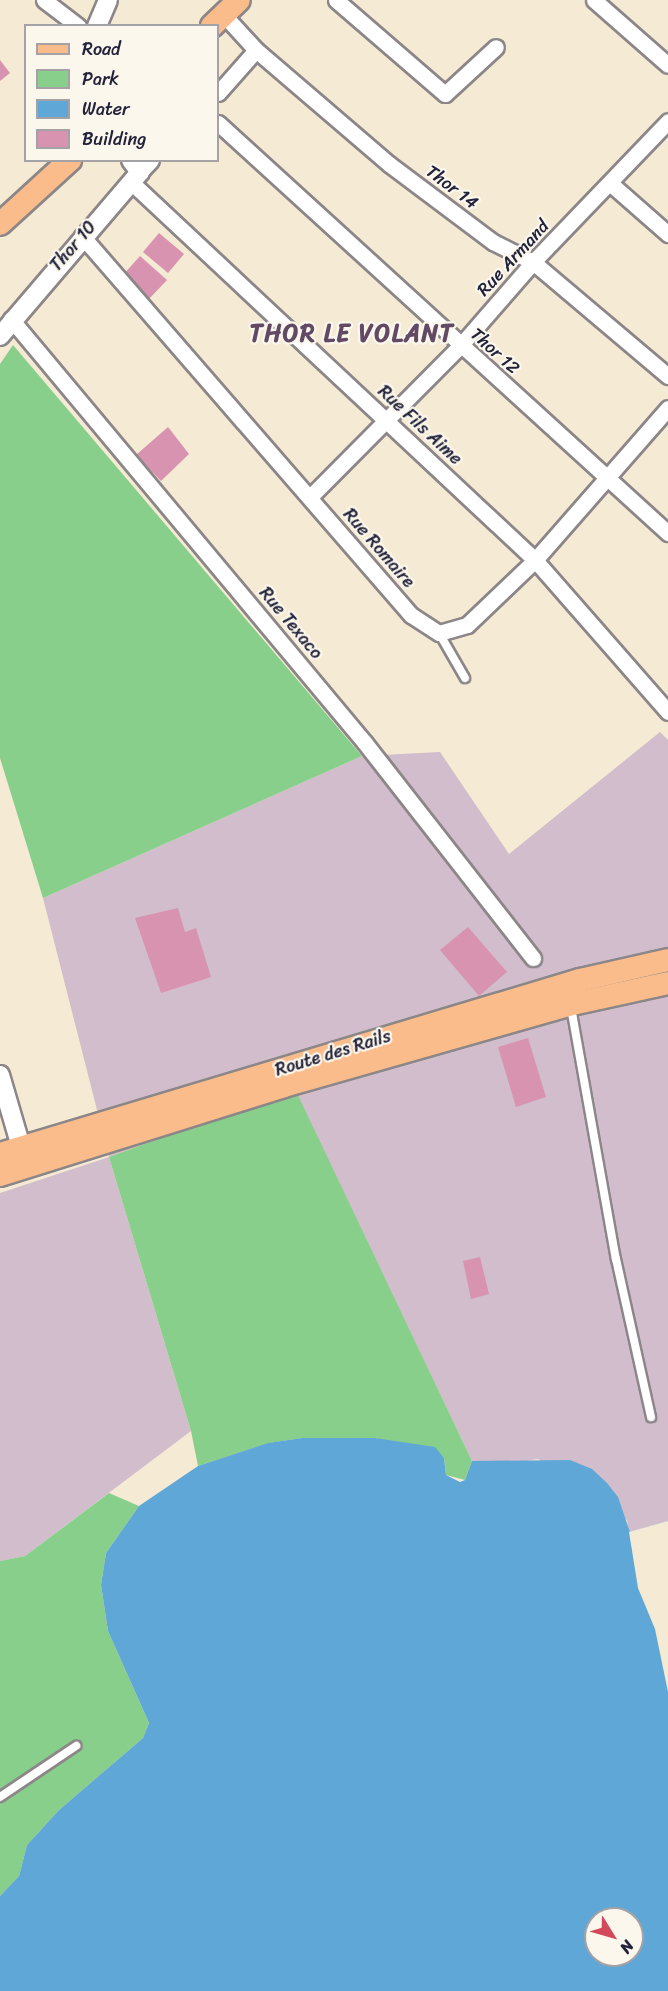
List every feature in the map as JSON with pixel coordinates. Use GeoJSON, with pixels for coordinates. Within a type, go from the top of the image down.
{"type":"FeatureCollection","features":[{"type":"Feature","properties":{"kind":"main road"},"geometry":{"type":"LineString","coordinates":[[0,224],[68,162]]}},
{"type":"Feature","properties":{"kind":"main road","name":"Route des Rails"},"geometry":{"type":"LineString","coordinates":[[11,1150],[579,980],[668,960]]}},
{"type":"Feature","properties":{"kind":"main road","name":"Route des Rails"},"geometry":{"type":"LineString","coordinates":[[0,1174],[284,1086],[568,1005],[668,982]]}},
{"type":"Feature","properties":{"kind":"street"},"geometry":{"type":"LineString","coordinates":[[44,0],[75,24]]}},
{"type":"Feature","properties":{"kind":"street"},"geometry":{"type":"LineString","coordinates":[[98,24],[108,0]]}},
{"type":"Feature","properties":{"kind":"street"},"geometry":{"type":"LineString","coordinates":[[336,0],[445,94],[496,47]]}},
{"type":"Feature","properties":{"kind":"street"},"geometry":{"type":"LineString","coordinates":[[594,0],[668,65]]}},
{"type":"Feature","properties":{"kind":"street","name":"Thor 14"},"geometry":{"type":"LineString","coordinates":[[224,13],[256,50],[389,164],[493,242],[533,262],[668,376]]}},
{"type":"Feature","properties":{"kind":"street"},"geometry":{"type":"LineString","coordinates":[[219,92],[256,50]]}},
{"type":"Feature","properties":{"kind":"street","name":"Rue Armand"},"geometry":{"type":"LineString","coordinates":[[309,497],[460,346],[533,262],[611,184],[668,121]]}},
{"type":"Feature","properties":{"kind":"street","name":"Thor 12"},"geometry":{"type":"LineString","coordinates":[[219,124],[460,346],[668,533]]}},
{"type":"Feature","properties":{"kind":"street","name":"Thor 10"},"geometry":{"type":"LineString","coordinates":[[0,336],[11,319],[138,169]]}},
{"type":"Feature","properties":{"kind":"street","name":"Rue Fils Aime"},"geometry":{"type":"LineString","coordinates":[[138,169],[386,420],[535,560],[668,712]]}},
{"type":"Feature","properties":{"kind":"street"},"geometry":{"type":"LineString","coordinates":[[611,184],[668,234]]}},
{"type":"Feature","properties":{"kind":"street","name":"Rue Romaire"},"geometry":{"type":"LineString","coordinates":[[82,236],[411,615],[438,633]]}},
{"type":"Feature","properties":{"kind":"street","name":"Rue Texaco"},"geometry":{"type":"LineString","coordinates":[[11,319],[365,743],[533,958]]}},
{"type":"Feature","properties":{"kind":"street"},"geometry":{"type":"LineString","coordinates":[[438,633],[467,625],[535,560],[668,408]]}},
{"type":"Feature","properties":{"kind":"street"},"geometry":{"type":"LineString","coordinates":[[0,1075],[11,1150]]}},
{"type":"Feature","properties":{"kind":"lane"},"geometry":{"type":"LineString","coordinates":[[438,633],[465,678]]}},
{"type":"Feature","properties":{"kind":"lane"},"geometry":{"type":"LineString","coordinates":[[572,1013],[616,1259],[651,1417]]}},
{"type":"Feature","properties":{"kind":"lane"},"geometry":{"type":"LineString","coordinates":[[0,1797],[76,1746]]}},
{"type":"Feature","properties":{"kind":"shaded area"},"geometry":{"type":"Polygon","coordinates":[[[660,732],[668,740],[668,1521],[629,1532],[627,1520],[538,1459],[514,1463],[472,1461],[294,1089],[109,1157],[43,898],[362,756],[440,752],[509,854],[660,732]]]}},
{"type":"Feature","properties":{"kind":"shaded area"},"geometry":{"type":"Polygon","coordinates":[[[109,1157],[191,1431],[25,1556],[0,1561],[0,1193],[109,1157]]]}},
{"type":"Feature","properties":{"kind":"green space"},"geometry":{"type":"Polygon","coordinates":[[[13,345],[362,756],[43,898],[0,758],[0,364],[13,345]]]}},
{"type":"Feature","properties":{"kind":"green space"},"geometry":{"type":"Polygon","coordinates":[[[295,1089],[472,1461],[465,1480],[446,1475],[444,1458],[375,1438],[302,1438],[269,1443],[198,1466],[191,1431],[109,1157],[295,1089]]]}},
{"type":"Feature","properties":{"kind":"green space"},"geometry":{"type":"Polygon","coordinates":[[[109,1493],[139,1506],[106,1553],[101,1585],[108,1631],[149,1723],[143,1738],[59,1810],[27,1845],[19,1876],[0,1896],[0,1561],[25,1556],[109,1493]]]}},
{"type":"Feature","properties":{"kind":"water"},"geometry":{"type":"Polygon","coordinates":[[[302,1438],[375,1438],[435,1447],[444,1458],[446,1475],[460,1482],[465,1480],[472,1461],[570,1460],[592,1469],[607,1483],[618,1497],[630,1532],[668,1521],[668,1991],[0,1991],[0,1896],[19,1876],[27,1845],[59,1810],[143,1738],[149,1723],[108,1631],[101,1585],[106,1553],[139,1506],[198,1466],[268,1443],[302,1438]]]}},
{"type":"Feature","properties":{"kind":"pier"},"geometry":{"type":"Polygon","coordinates":[[[668,1521],[668,1692],[655,1629],[638,1588],[629,1532],[668,1521]]]}},
{"type":"Feature","properties":{"kind":"building"},"geometry":{"type":"Polygon","coordinates":[[[0,60],[10,73],[0,81],[0,60]]]}},
{"type":"Feature","properties":{"kind":"building"},"geometry":{"type":"Polygon","coordinates":[[[159,233],[184,254],[168,273],[143,252],[159,233]]]}},
{"type":"Feature","properties":{"kind":"building"},"geometry":{"type":"Polygon","coordinates":[[[140,256],[167,280],[149,299],[123,275],[140,256]]]}},
{"type":"Feature","properties":{"kind":"building"},"geometry":{"type":"Polygon","coordinates":[[[168,427],[189,454],[161,481],[136,455],[168,427]]]}},
{"type":"Feature","properties":{"kind":"building"},"geometry":{"type":"Polygon","coordinates":[[[178,908],[185,932],[196,928],[211,977],[161,993],[135,918],[178,908]]]}},
{"type":"Feature","properties":{"kind":"building"},"geometry":{"type":"Polygon","coordinates":[[[468,927],[507,972],[479,996],[440,950],[468,927]]]}},
{"type":"Feature","properties":{"kind":"building"},"geometry":{"type":"Polygon","coordinates":[[[528,1038],[546,1097],[516,1107],[498,1047],[528,1038]]]}},
{"type":"Feature","properties":{"kind":"building"},"geometry":{"type":"Polygon","coordinates":[[[480,1257],[489,1294],[471,1299],[463,1261],[480,1257]]]}},
{"type":"Feature","properties":{"kind":"district","name":"THOR LE VOLANT"},"geometry":{"type":"Point","coordinates":[352,334]}}]}
